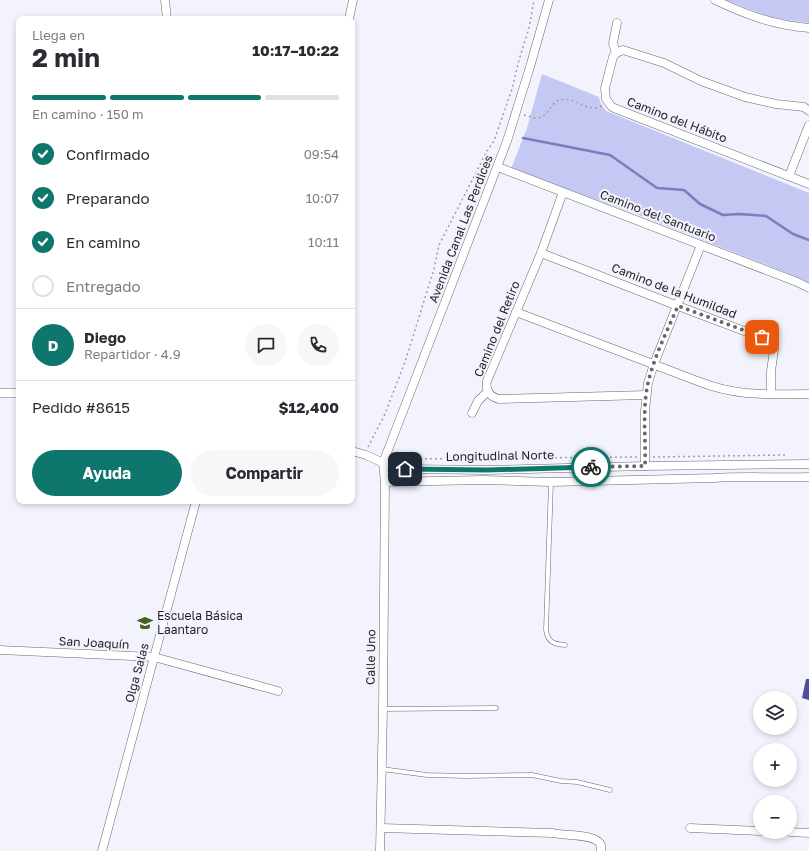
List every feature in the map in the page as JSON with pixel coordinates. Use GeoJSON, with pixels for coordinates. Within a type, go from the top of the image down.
{"type":"FeatureCollection","features":[{"type":"Feature","properties":{"kind":"street"},"geometry":{"type":"LineString","coordinates":[[165,0],[168,16]]}},
{"type":"Feature","properties":{"kind":"street"},"geometry":{"type":"LineString","coordinates":[[350,16],[353,0]]}},
{"type":"Feature","properties":{"kind":"street","name":"Avenida Canal Las Perdices"},"geometry":{"type":"LineString","coordinates":[[384,460],[498,167],[516,113],[549,0]]}},
{"type":"Feature","properties":{"kind":"street"},"geometry":{"type":"LineString","coordinates":[[715,0],[736,11],[761,20],[786,26],[809,28]]}},
{"type":"Feature","properties":{"kind":"street","name":"Camino del Hábito"},"geometry":{"type":"LineString","coordinates":[[617,23],[613,44],[616,53],[613,57],[604,94],[611,106],[809,184]]}},
{"type":"Feature","properties":{"kind":"street"},"geometry":{"type":"LineString","coordinates":[[616,53],[626,50],[664,63],[692,77],[731,93],[759,101],[804,107],[809,111]]}},
{"type":"Feature","properties":{"kind":"street"},"geometry":{"type":"LineString","coordinates":[[789,176],[809,125]]}},
{"type":"Feature","properties":{"kind":"street","name":"Camino del Santuario"},"geometry":{"type":"LineString","coordinates":[[498,167],[809,288]]}},
{"type":"Feature","properties":{"kind":"street","name":"Camino del Retiro"},"geometry":{"type":"LineString","coordinates":[[563,192],[541,253],[487,381],[488,391],[492,396],[499,399],[646,395]]}},
{"type":"Feature","properties":{"kind":"street"},"geometry":{"type":"LineString","coordinates":[[645,466],[644,411],[648,383],[654,364],[701,245]]}},
{"type":"Feature","properties":{"kind":"street","name":"Camino de la Humildad"},"geometry":{"type":"LineString","coordinates":[[541,253],[765,338],[771,342],[774,350],[771,371],[772,394]]}},
{"type":"Feature","properties":{"kind":"street"},"geometry":{"type":"LineString","coordinates":[[516,312],[726,391],[750,394],[809,394]]}},
{"type":"Feature","properties":{"kind":"street"},"geometry":{"type":"LineString","coordinates":[[472,413],[478,401],[488,391]]}},
{"type":"Feature","properties":{"kind":"street"},"geometry":{"type":"LineString","coordinates":[[0,393],[16,393]]}},
{"type":"Feature","properties":{"kind":"street","name":"Longitudinal Norte"},"geometry":{"type":"LineString","coordinates":[[355,452],[384,460],[394,468],[405,469],[488,470],[809,464]]}},
{"type":"Feature","properties":{"kind":"street","name":"Calle Uno"},"geometry":{"type":"LineString","coordinates":[[380,851],[383,709],[384,460]]}},
{"type":"Feature","properties":{"kind":"street","name":"Longitudinal Norte"},"geometry":{"type":"LineString","coordinates":[[385,482],[483,480],[551,482],[714,478],[738,476],[762,478],[809,477]]}},
{"type":"Feature","properties":{"kind":"street","name":"Olga Salas"},"geometry":{"type":"LineString","coordinates":[[102,851],[195,504]]}},
{"type":"Feature","properties":{"kind":"street","name":"San Joaquín"},"geometry":{"type":"LineString","coordinates":[[0,650],[154,657],[278,691]]}},
{"type":"Feature","properties":{"kind":"street"},"geometry":{"type":"LineString","coordinates":[[381,828],[553,833],[597,840],[601,845],[601,851]]}},
{"type":"Feature","properties":{"kind":"street"},"geometry":{"type":"LineString","coordinates":[[690,828],[753,831]]}},
{"type":"Feature","properties":{"kind":"street"},"geometry":{"type":"LineString","coordinates":[[797,832],[809,833]]}},
{"type":"Feature","properties":{"kind":"lane"},"geometry":{"type":"LineString","coordinates":[[551,482],[546,630],[547,637],[550,642],[565,645]]}},
{"type":"Feature","properties":{"kind":"lane"},"geometry":{"type":"LineString","coordinates":[[383,709],[496,708]]}},
{"type":"Feature","properties":{"kind":"lane"},"geometry":{"type":"LineString","coordinates":[[382,769],[427,774],[466,776],[532,775],[561,781],[577,782],[610,790]]}},
{"type":"Feature","properties":{"kind":"path"},"geometry":{"type":"LineString","coordinates":[[366,455],[385,414],[405,362],[434,269],[439,246],[487,151],[494,141],[512,89],[529,28],[534,0]]}},
{"type":"Feature","properties":{"kind":"path"},"geometry":{"type":"LineString","coordinates":[[516,113],[538,118],[546,114],[550,106],[556,101],[564,99],[574,101],[591,108],[600,107],[608,102]]}},
{"type":"Feature","properties":{"kind":"path"},"geometry":{"type":"LineString","coordinates":[[384,460],[786,456]]}},
{"type":"Feature","properties":{"kind":"shaded area"},"geometry":{"type":"Polygon","coordinates":[[[725,0],[809,0],[809,23],[773,18],[725,0]]]}},
{"type":"Feature","properties":{"kind":"shaded area"},"geometry":{"type":"Polygon","coordinates":[[[542,74],[599,97],[600,102],[606,111],[809,193],[809,283],[639,215],[511,169],[527,128],[542,74]]]}},
{"type":"Feature","properties":{"kind":"building"},"geometry":{"type":"Polygon","coordinates":[[[806,679],[809,679],[809,700],[802,698],[806,679]]]}},
{"type":"Feature","properties":{"kind":"waterway"},"geometry":{"type":"LineString","coordinates":[[523,138],[610,155],[657,188],[684,190],[700,204],[723,215],[739,214],[766,216],[793,234],[809,240]]}},
{"type":"Feature","properties":{"kind":"way so far"},"geometry":{"type":"LineString","coordinates":[[591,467],[645,466],[644,411],[648,383],[654,364],[678,306],[762,337]]}},
{"type":"Feature","properties":{"kind":"place","name":"Escuela Básica Laantaro"},"geometry":{"type":"Point","coordinates":[145,623]}},
{"type":"Feature","properties":{"kind":"route"},"geometry":{"type":"LineString","coordinates":[[405,469],[488,470],[591,467]]}}]}
